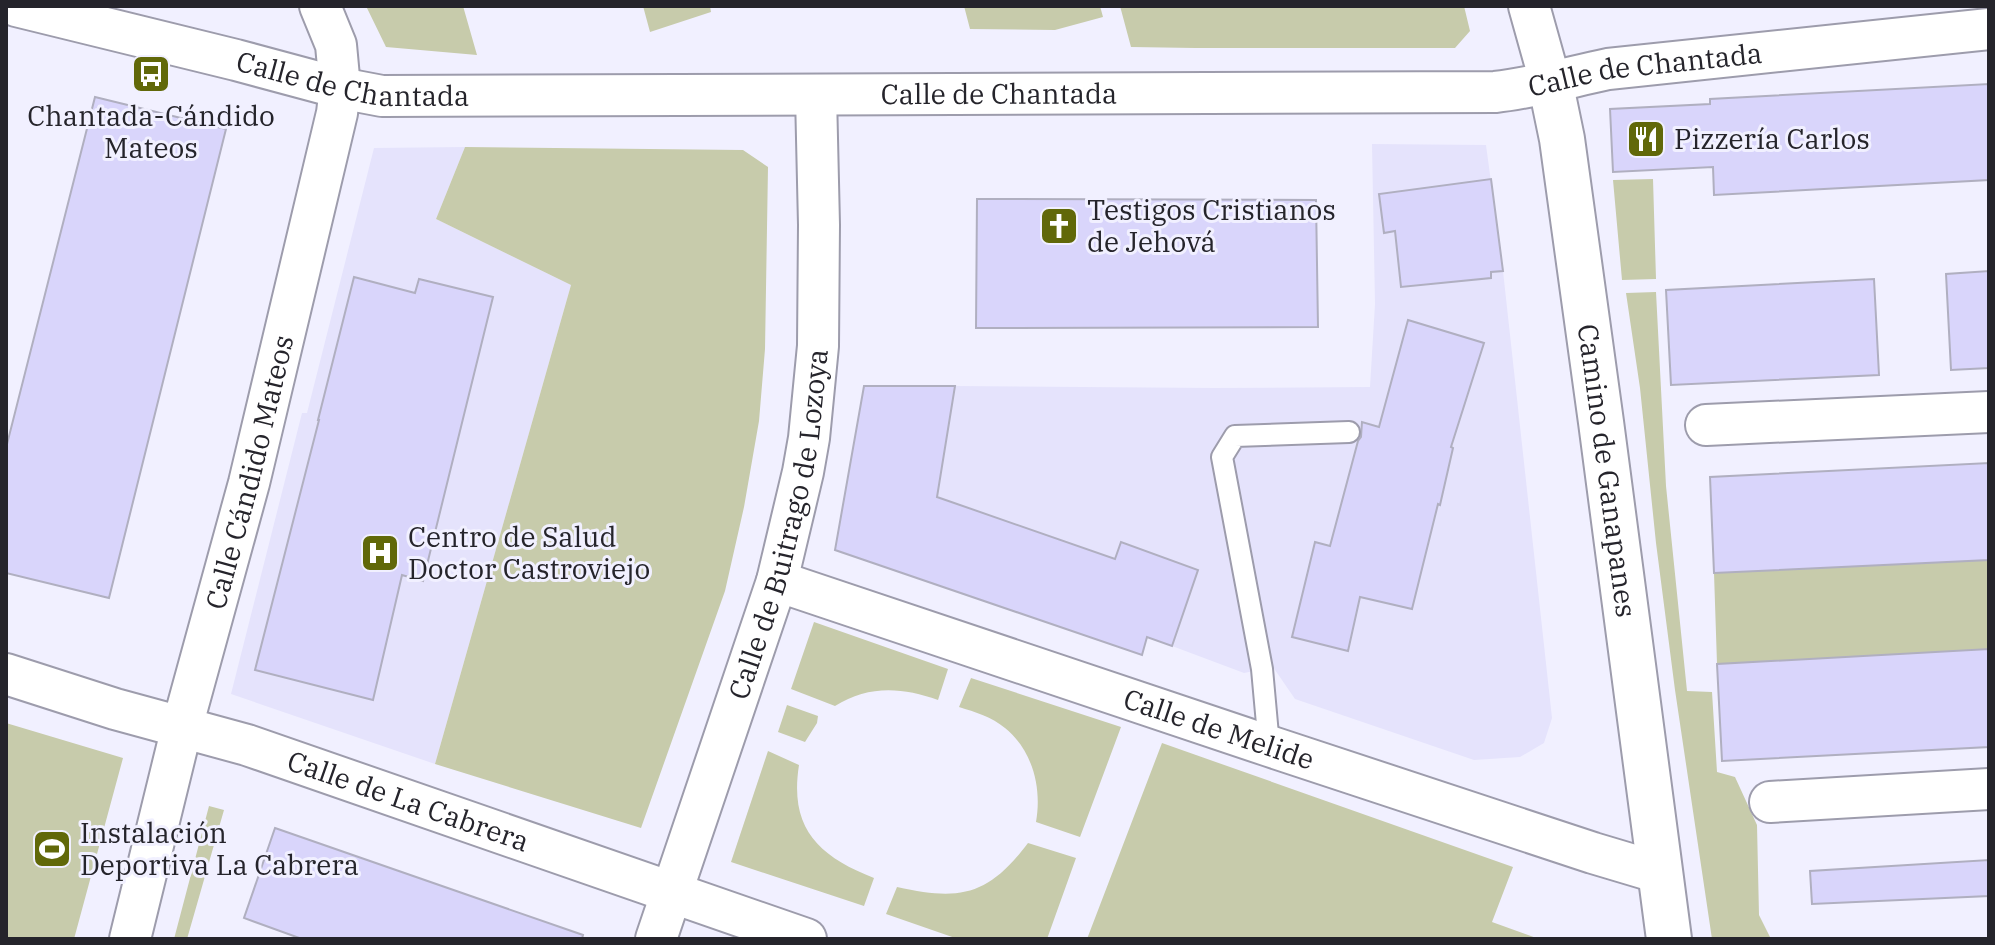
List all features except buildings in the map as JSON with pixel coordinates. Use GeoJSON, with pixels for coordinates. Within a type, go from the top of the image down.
{"type":"FeatureCollection","features":[{"type":"Feature","properties":{"kind":"street","name":"Calle de Chantada"},"geometry":{"type":"LineString","coordinates":[[16,6],[382,96],[1495,92],[1524,89],[1608,69],[1989,29]]}},
{"type":"Feature","properties":{"kind":"street","name":"Calle Cándido Mateos"},"geometry":{"type":"LineString","coordinates":[[130,939],[182,727],[249,483],[337,113],[340,88],[336,45],[320,6]]}},
{"type":"Feature","properties":{"kind":"street","name":"Camino de Ganapanes"},"geometry":{"type":"LineString","coordinates":[[1529,6],[1562,139],[1669,939]]}},
{"type":"Feature","properties":{"kind":"street","name":"Calle de Buitrago de Lozoya"},"geometry":{"type":"LineString","coordinates":[[656,939],[777,581],[803,472],[815,377],[818,317],[816,95]]}},
{"type":"Feature","properties":{"kind":"street"},"geometry":{"type":"LineString","coordinates":[[1706,425],[1989,412]]}},
{"type":"Feature","properties":{"kind":"street","name":"Calle de Melide"},"geometry":{"type":"LineString","coordinates":[[777,581],[1660,873]]}},
{"type":"Feature","properties":{"kind":"street","name":"Calle de La Cabrera"},"geometry":{"type":"LineString","coordinates":[[6,674],[115,709],[247,745],[806,939]]}},
{"type":"Feature","properties":{"kind":"street"},"geometry":{"type":"LineString","coordinates":[[1770,802],[1989,789]]}},
{"type":"Feature","properties":{"kind":"lane"},"geometry":{"type":"LineString","coordinates":[[1269,746],[1262,669],[1222,457],[1235,436],[1349,432]]}},
{"type":"Feature","properties":{"kind":"shaded area"},"geometry":{"type":"Polygon","coordinates":[[[1372,144],[1486,145],[1503,271],[1552,718],[1544,743],[1520,757],[1474,760],[1295,699],[1273,667],[1244,673],[1172,646],[1198,570],[1121,542],[1115,559],[937,497],[955,386],[1370,387],[1375,304],[1372,144]]]}},
{"type":"Feature","properties":{"kind":"shaded area","name":"Centro de Salud Doctor Castroviejo"},"geometry":{"type":"Polygon","coordinates":[[[465,147],[436,219],[571,285],[435,764],[231,694],[302,413],[307,413],[374,148],[465,147]]]}},
{"type":"Feature","properties":{"kind":"green space"},"geometry":{"type":"Polygon","coordinates":[[[366,6],[463,6],[477,55],[386,47],[366,6]]]}},
{"type":"Feature","properties":{"kind":"green space"},"geometry":{"type":"Polygon","coordinates":[[[643,6],[710,6],[711,12],[650,32],[643,6]]]}},
{"type":"Feature","properties":{"kind":"green space"},"geometry":{"type":"Polygon","coordinates":[[[964,6],[1100,6],[1103,17],[1055,30],[970,29],[964,6]]]}},
{"type":"Feature","properties":{"kind":"green space"},"geometry":{"type":"Polygon","coordinates":[[[1120,6],[1464,6],[1470,31],[1455,48],[1131,47],[1120,6]]]}},
{"type":"Feature","properties":{"kind":"green space"},"geometry":{"type":"Polygon","coordinates":[[[465,147],[743,150],[768,167],[765,349],[759,421],[744,507],[725,591],[641,828],[435,764],[571,285],[436,219],[465,147]]]}},
{"type":"Feature","properties":{"kind":"green space"},"geometry":{"type":"Polygon","coordinates":[[[1653,179],[1656,279],[1622,280],[1613,180],[1653,179]]]}},
{"type":"Feature","properties":{"kind":"green space"},"geometry":{"type":"Polygon","coordinates":[[[1656,292],[1666,486],[1687,691],[1712,692],[1717,772],[1735,777],[1757,825],[1759,915],[1771,939],[1712,939],[1675,690],[1626,293],[1656,292]]]}},
{"type":"Feature","properties":{"kind":"green space"},"geometry":{"type":"Polygon","coordinates":[[[1989,560],[1989,649],[1717,664],[1714,573],[1989,560]]]}},
{"type":"Feature","properties":{"kind":"green space"},"geometry":{"type":"Polygon","coordinates":[[[814,622],[948,669],[938,700],[911,692],[885,690],[860,694],[835,706],[791,689],[814,622]]]}},
{"type":"Feature","properties":{"kind":"green space"},"geometry":{"type":"Polygon","coordinates":[[[971,678],[1121,727],[1080,837],[1036,822],[1036,783],[1029,759],[1015,737],[1000,724],[959,707],[971,678]]]}},
{"type":"Feature","properties":{"kind":"green space"},"geometry":{"type":"Polygon","coordinates":[[[787,705],[818,716],[805,742],[778,732],[787,705]]]}},
{"type":"Feature","properties":{"kind":"green space","name":"Instalación Deportiva La Cabrera"},"geometry":{"type":"Polygon","coordinates":[[[6,723],[123,758],[74,939],[6,939],[6,723]]]}},
{"type":"Feature","properties":{"kind":"green space"},"geometry":{"type":"Polygon","coordinates":[[[1162,743],[1513,867],[1492,922],[1539,939],[1087,939],[1162,743]]]}},
{"type":"Feature","properties":{"kind":"green space"},"geometry":{"type":"Polygon","coordinates":[[[768,751],[799,765],[799,806],[812,837],[837,860],[874,878],[864,906],[731,862],[768,751]]]}},
{"type":"Feature","properties":{"kind":"green space"},"geometry":{"type":"Polygon","coordinates":[[[209,806],[224,810],[187,939],[174,939],[209,806]]]}},
{"type":"Feature","properties":{"kind":"green space"},"geometry":{"type":"Polygon","coordinates":[[[1028,843],[1076,858],[1047,939],[958,939],[886,914],[897,887],[938,893],[971,890],[1000,874],[1028,843]]]}},
{"type":"Feature","properties":{"kind":"place","name":"Chantada-Cándido Mateos"},"geometry":{"type":"Point","coordinates":[151,74]}},
{"type":"Feature","properties":{"kind":"place","name":"Pizzería Carlos"},"geometry":{"type":"Point","coordinates":[1646,139]}},
{"type":"Feature","properties":{"kind":"place","name":"Testigos Cristianos de Jehová"},"geometry":{"type":"Point","coordinates":[1059,226]}},
{"type":"Feature","properties":{"kind":"place","name":"Centro de Salud Doctor Castroviejo"},"geometry":{"type":"Point","coordinates":[380,553]}},
{"type":"Feature","properties":{"kind":"place","name":"Instalación Deportiva La Cabrera"},"geometry":{"type":"Point","coordinates":[52,849]}}]}
